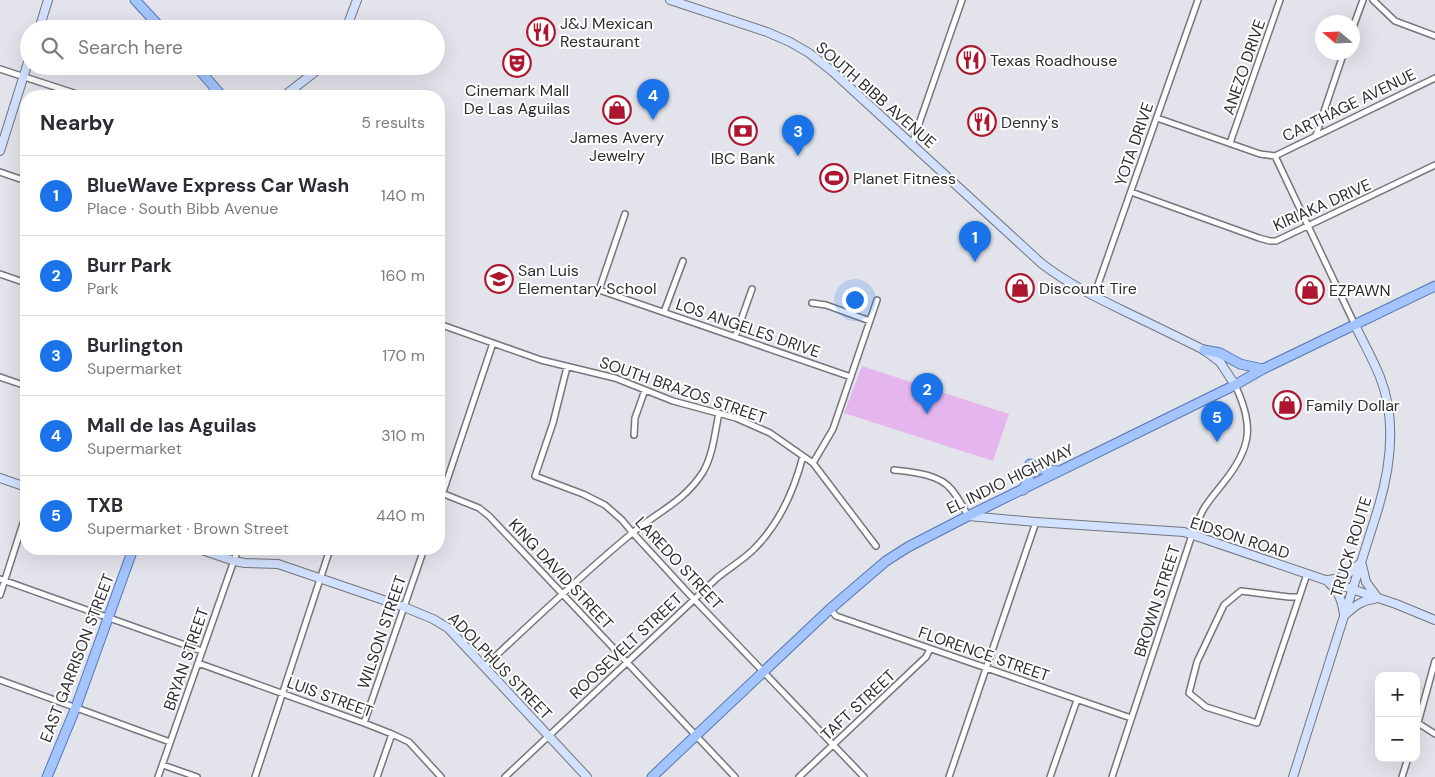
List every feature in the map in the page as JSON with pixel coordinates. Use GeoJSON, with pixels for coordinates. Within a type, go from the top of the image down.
{"type":"FeatureCollection","features":[{"type":"Feature","properties":{"kind":"main road"},"geometry":{"type":"LineString","coordinates":[[135,0],[154,20]]}},
{"type":"Feature","properties":{"kind":"main road"},"geometry":{"type":"LineString","coordinates":[[204,75],[218,90]]}},
{"type":"Feature","properties":{"kind":"main road","name":"EL INDIO HIGHWAY"},"geometry":{"type":"LineString","coordinates":[[652,777],[830,610],[886,561],[968,516],[1060,472],[1263,369],[1435,286]]}},
{"type":"Feature","properties":{"kind":"main road"},"geometry":{"type":"LineString","coordinates":[[1204,350],[1220,353],[1240,364],[1263,369]]}},
{"type":"Feature","properties":{"kind":"main road"},"geometry":{"type":"LineString","coordinates":[[1022,490],[1029,477],[1030,464],[1040,469],[1060,472]]}},
{"type":"Feature","properties":{"kind":"main road","name":"EAST GARRISON STREET"},"geometry":{"type":"LineString","coordinates":[[47,777],[76,707],[132,555]]}},
{"type":"Feature","properties":{"kind":"street"},"geometry":{"type":"LineString","coordinates":[[42,20],[48,0]]}},
{"type":"Feature","properties":{"kind":"street"},"geometry":{"type":"LineString","coordinates":[[349,20],[357,0]]}},
{"type":"Feature","properties":{"kind":"street","name":"SOUTH BIBB AVENUE"},"geometry":{"type":"LineString","coordinates":[[670,0],[767,32],[809,53],[832,71],[1041,263],[1067,282],[1204,350],[1220,362],[1235,384]]}},
{"type":"Feature","properties":{"kind":"street"},"geometry":{"type":"LineString","coordinates":[[912,144],[962,0]]}},
{"type":"Feature","properties":{"kind":"street","name":"YOTA DRIVE"},"geometry":{"type":"LineString","coordinates":[[1094,296],[1198,0]]}},
{"type":"Feature","properties":{"kind":"street","name":"ANEZO DRIVE"},"geometry":{"type":"LineString","coordinates":[[1230,143],[1280,0]]}},
{"type":"Feature","properties":{"kind":"street"},"geometry":{"type":"LineString","coordinates":[[1358,15],[1363,0]]}},
{"type":"Feature","properties":{"kind":"street"},"geometry":{"type":"LineString","coordinates":[[1373,0],[1395,21],[1435,36]]}},
{"type":"Feature","properties":{"kind":"street"},"geometry":{"type":"LineString","coordinates":[[1316,135],[1341,60]]}},
{"type":"Feature","properties":{"kind":"street"},"geometry":{"type":"LineString","coordinates":[[0,69],[65,90]]}},
{"type":"Feature","properties":{"kind":"street"},"geometry":{"type":"LineString","coordinates":[[292,90],[311,75]]}},
{"type":"Feature","properties":{"kind":"street"},"geometry":{"type":"LineString","coordinates":[[0,151],[23,76]]}},
{"type":"Feature","properties":{"kind":"street","name":"CARTHAGE AVENUE"},"geometry":{"type":"LineString","coordinates":[[1275,156],[1435,78]]}},
{"type":"Feature","properties":{"kind":"street"},"geometry":{"type":"LineString","coordinates":[[1157,118],[1260,154],[1275,156],[1355,325]]}},
{"type":"Feature","properties":{"kind":"street","name":"KIRIAKA DRIVE"},"geometry":{"type":"LineString","coordinates":[[1131,192],[1270,241],[1276,241],[1435,166]]}},
{"type":"Feature","properties":{"kind":"street"},"geometry":{"type":"LineString","coordinates":[[0,172],[20,179]]}},
{"type":"Feature","properties":{"kind":"street","name":"LOS ANGELES DRIVE"},"geometry":{"type":"LineString","coordinates":[[625,214],[599,290],[851,377]]}},
{"type":"Feature","properties":{"kind":"street"},"geometry":{"type":"LineString","coordinates":[[664,312],[683,262]]}},
{"type":"Feature","properties":{"kind":"street"},"geometry":{"type":"LineString","coordinates":[[0,274],[20,281]]}},
{"type":"Feature","properties":{"kind":"street"},"geometry":{"type":"LineString","coordinates":[[735,337],[752,289]]}},
{"type":"Feature","properties":{"kind":"street"},"geometry":{"type":"LineString","coordinates":[[813,464],[833,429],[877,300]]}},
{"type":"Feature","properties":{"kind":"street"},"geometry":{"type":"LineString","coordinates":[[812,303],[826,305],[870,321]]}},
{"type":"Feature","properties":{"kind":"street","name":"TRUCK ROUTE"},"geometry":{"type":"LineString","coordinates":[[1293,777],[1386,480],[1390,454],[1389,410],[1380,376],[1355,325]]}},
{"type":"Feature","properties":{"kind":"street","name":"SOUTH BRAZOS STREET"},"geometry":{"type":"LineString","coordinates":[[445,326],[542,360],[615,378],[673,401],[752,424],[770,433],[813,464],[876,546]]}},
{"type":"Feature","properties":{"kind":"street"},"geometry":{"type":"LineString","coordinates":[[445,481],[493,343]]}},
{"type":"Feature","properties":{"kind":"street","name":"LAREDO STREET"},"geometry":{"type":"LineString","coordinates":[[567,367],[553,423],[534,476],[583,494],[605,505],[622,520],[694,599],[864,777]]}},
{"type":"Feature","properties":{"kind":"street"},"geometry":{"type":"LineString","coordinates":[[0,377],[20,384]]}},
{"type":"Feature","properties":{"kind":"street","name":"BROWN STREET"},"geometry":{"type":"LineString","coordinates":[[1112,777],[1192,535],[1204,508],[1243,454],[1248,429],[1247,416],[1235,384]]}},
{"type":"Feature","properties":{"kind":"street"},"geometry":{"type":"LineString","coordinates":[[634,435],[635,418],[645,390]]}},
{"type":"Feature","properties":{"kind":"street"},"geometry":{"type":"LineString","coordinates":[[484,668],[562,594],[632,532],[685,494],[703,471],[712,450],[719,413]]}},
{"type":"Feature","properties":{"kind":"street","name":"ROOSEVELT STREET"},"geometry":{"type":"LineString","coordinates":[[506,777],[694,599],[721,575],[754,550],[783,511],[791,495],[803,456]]}},
{"type":"Feature","properties":{"kind":"street"},"geometry":{"type":"LineString","coordinates":[[894,470],[932,476],[950,487],[968,516]]}},
{"type":"Feature","properties":{"kind":"street"},"geometry":{"type":"LineString","coordinates":[[0,478],[20,485]]}},
{"type":"Feature","properties":{"kind":"street","name":"KING DAVID STREET"},"geometry":{"type":"LineString","coordinates":[[445,494],[473,505],[484,512],[735,777]]}},
{"type":"Feature","properties":{"kind":"street","name":"EIDSON ROAD"},"geometry":{"type":"LineString","coordinates":[[968,516],[1184,532],[1378,598],[1435,620]]}},
{"type":"Feature","properties":{"kind":"street"},"geometry":{"type":"LineString","coordinates":[[949,777],[1036,522]]}},
{"type":"Feature","properties":{"kind":"street"},"geometry":{"type":"LineString","coordinates":[[0,595],[2,580],[20,530]]}},
{"type":"Feature","properties":{"kind":"street","name":"ADOLPHUS STREET"},"geometry":{"type":"LineString","coordinates":[[216,555],[245,563],[278,564],[404,607],[441,623],[448,628],[587,777]]}},
{"type":"Feature","properties":{"kind":"street","name":"BRYAN STREET"},"geometry":{"type":"LineString","coordinates":[[158,777],[236,555]]}},
{"type":"Feature","properties":{"kind":"street"},"geometry":{"type":"LineString","coordinates":[[255,777],[328,555]]}},
{"type":"Feature","properties":{"kind":"street","name":"WILSON STREET"},"geometry":{"type":"LineString","coordinates":[[364,723],[422,555]]}},
{"type":"Feature","properties":{"kind":"street"},"geometry":{"type":"LineString","coordinates":[[1325,580],[1334,580],[1346,576],[1361,562]]}},
{"type":"Feature","properties":{"kind":"street"},"geometry":{"type":"LineString","coordinates":[[1325,580],[1339,595],[1344,616],[1358,604],[1366,600],[1378,598],[1366,582],[1361,562]]}},
{"type":"Feature","properties":{"kind":"street"},"geometry":{"type":"LineString","coordinates":[[1299,597],[1241,591],[1224,605],[1197,662],[1189,693],[1206,707],[1257,723],[1307,574]]}},
{"type":"Feature","properties":{"kind":"street"},"geometry":{"type":"LineString","coordinates":[[2,580],[202,651]]}},
{"type":"Feature","properties":{"kind":"street","name":"FLORENCE STREET"},"geometry":{"type":"LineString","coordinates":[[830,610],[836,616],[1131,718]]}},
{"type":"Feature","properties":{"kind":"street","name":"TAFT STREET"},"geometry":{"type":"LineString","coordinates":[[799,777],[926,657],[930,648]]}},
{"type":"Feature","properties":{"kind":"street"},"geometry":{"type":"LineString","coordinates":[[1420,717],[1435,661]]}},
{"type":"Feature","properties":{"kind":"street","name":"LUIS STREET"},"geometry":{"type":"LineString","coordinates":[[198,663],[392,734],[409,742],[441,777]]}},
{"type":"Feature","properties":{"kind":"street"},"geometry":{"type":"LineString","coordinates":[[0,680],[170,742]]}},
{"type":"Feature","properties":{"kind":"street"},"geometry":{"type":"LineString","coordinates":[[1050,777],[1077,700]]}},
{"type":"Feature","properties":{"kind":"street"},"geometry":{"type":"LineString","coordinates":[[1420,724],[1435,734]]}},
{"type":"Feature","properties":{"kind":"street"},"geometry":{"type":"LineString","coordinates":[[377,777],[392,734]]}},
{"type":"Feature","properties":{"kind":"street"},"geometry":{"type":"LineString","coordinates":[[1402,777],[1407,762]]}},
{"type":"Feature","properties":{"kind":"street"},"geometry":{"type":"LineString","coordinates":[[163,765],[197,777]]}},
{"type":"Feature","properties":{"kind":"shaded area"},"geometry":{"type":"Polygon","coordinates":[[[862,366],[1009,414],[993,461],[844,413],[862,366]]]}},
{"type":"Feature","properties":{"kind":"place","name":"J&J Mexican Restaurant"},"geometry":{"type":"Point","coordinates":[541,32]}},
{"type":"Feature","properties":{"kind":"place","name":"Texas Roadhouse"},"geometry":{"type":"Point","coordinates":[971,60]}},
{"type":"Feature","properties":{"kind":"place","name":"Cinemark Mall De Las Aguilas"},"geometry":{"type":"Point","coordinates":[517,63]}},
{"type":"Feature","properties":{"kind":"place","name":"James Avery Jewelry"},"geometry":{"type":"Point","coordinates":[617,110]}},
{"type":"Feature","properties":{"kind":"place","name":"Mall de las Aguilas"},"geometry":{"type":"Point","coordinates":[653,120]}},
{"type":"Feature","properties":{"kind":"place","name":"Denny's"},"geometry":{"type":"Point","coordinates":[982,122]}},
{"type":"Feature","properties":{"kind":"place","name":"IBC Bank"},"geometry":{"type":"Point","coordinates":[743,131]}},
{"type":"Feature","properties":{"kind":"place","name":"Burlington"},"geometry":{"type":"Point","coordinates":[798,156]}},
{"type":"Feature","properties":{"kind":"place","name":"Planet Fitness"},"geometry":{"type":"Point","coordinates":[834,178]}},
{"type":"Feature","properties":{"kind":"place","name":"BlueWave Express Car Wash"},"geometry":{"type":"Point","coordinates":[975,262]}},
{"type":"Feature","properties":{"kind":"place","name":"San Luis Elementary School"},"geometry":{"type":"Point","coordinates":[499,279]}},
{"type":"Feature","properties":{"kind":"place","name":"Discount Tire"},"geometry":{"type":"Point","coordinates":[1020,288]}},
{"type":"Feature","properties":{"kind":"place","name":"EZPAWN"},"geometry":{"type":"Point","coordinates":[1310,290]}},
{"type":"Feature","properties":{"kind":"place","name":"Family Dollar"},"geometry":{"type":"Point","coordinates":[1287,405]}},
{"type":"Feature","properties":{"kind":"place","name":"Burr Park"},"geometry":{"type":"Point","coordinates":[927,414]}},
{"type":"Feature","properties":{"kind":"place","name":"TXB"},"geometry":{"type":"Point","coordinates":[1217,442]}}]}
